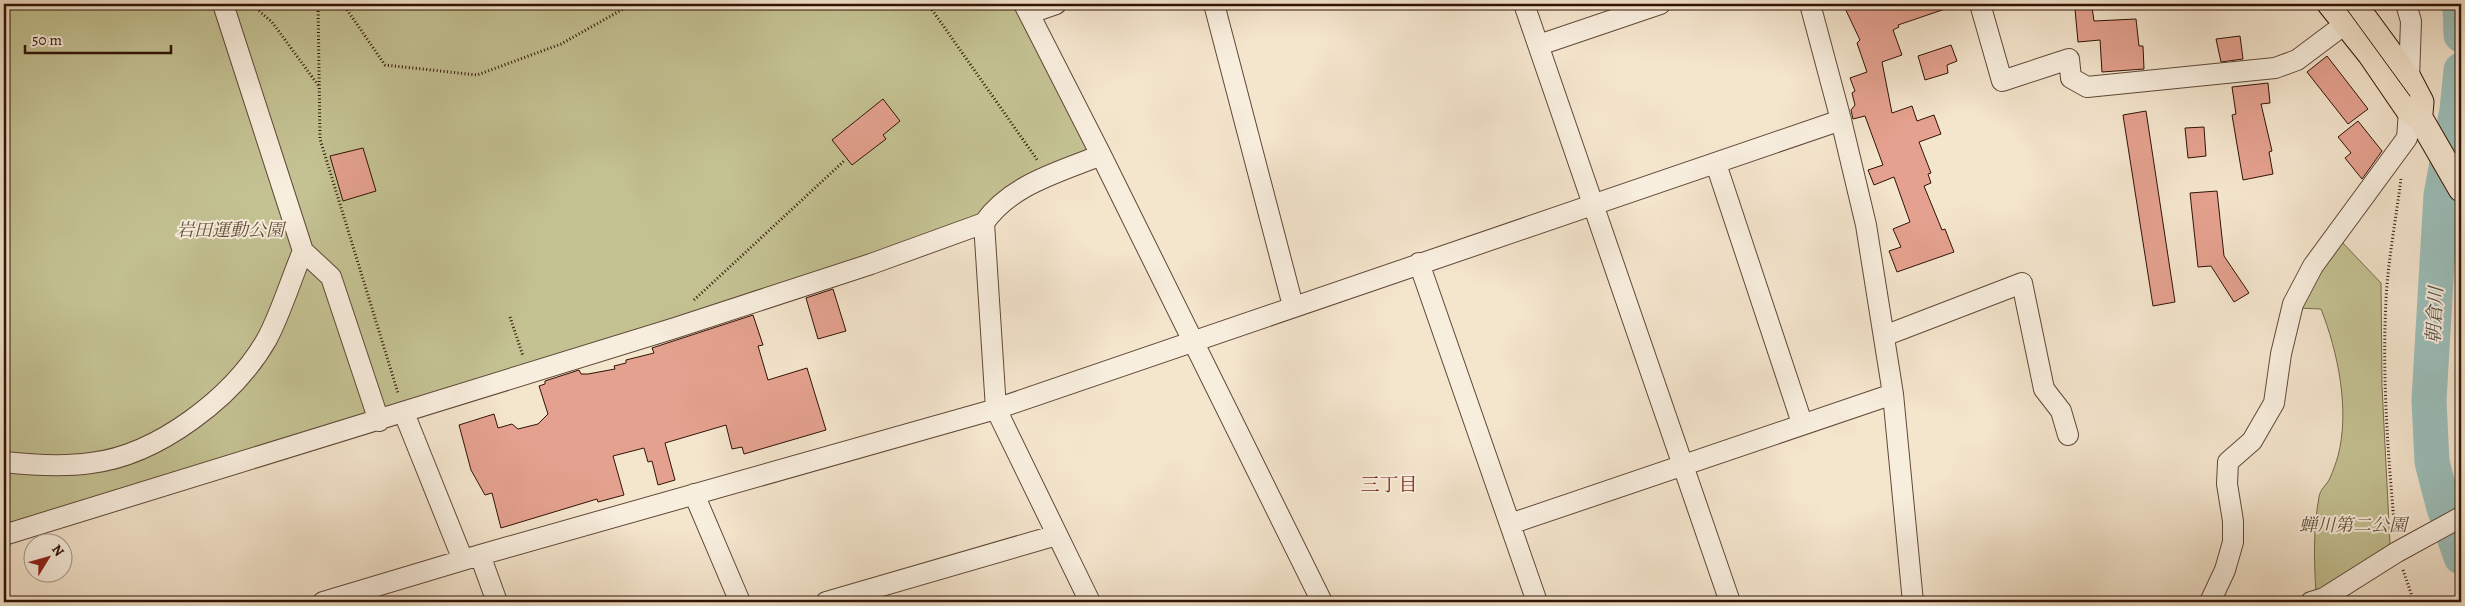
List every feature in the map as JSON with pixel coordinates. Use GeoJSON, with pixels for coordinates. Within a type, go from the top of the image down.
{"type":"FeatureCollection","features":[{"type":"Feature","properties":{"kind":"main road"},"geometry":{"type":"LineString","coordinates":[[2330,4],[2353,13],[2409,79],[2421,102],[2415,115]]}},
{"type":"Feature","properties":{"kind":"main road"},"geometry":{"type":"LineString","coordinates":[[2353,13],[2370,54],[2415,115],[2461,189]]}},
{"type":"Feature","properties":{"kind":"street"},"geometry":{"type":"LineString","coordinates":[[222,4],[303,251],[331,277],[379,421]]}},
{"type":"Feature","properties":{"kind":"street"},"geometry":{"type":"LineString","coordinates":[[1056,4],[1027,9],[1194,341],[1322,602]]}},
{"type":"Feature","properties":{"kind":"street"},"geometry":{"type":"LineString","coordinates":[[1214,4],[1293,306]]}},
{"type":"Feature","properties":{"kind":"street"},"geometry":{"type":"LineString","coordinates":[[1524,4],[1730,602]]}},
{"type":"Feature","properties":{"kind":"street"},"geometry":{"type":"LineString","coordinates":[[1539,45],[1660,4]]}},
{"type":"Feature","properties":{"kind":"street"},"geometry":{"type":"LineString","coordinates":[[1810,4],[1841,120],[1866,225],[1893,394],[1914,602]]}},
{"type":"Feature","properties":{"kind":"street"},"geometry":{"type":"LineString","coordinates":[[1980,4],[2002,81],[2069,59],[2071,78],[2088,87],[2275,68],[2297,60],[2353,13]]}},
{"type":"Feature","properties":{"kind":"street"},"geometry":{"type":"LineString","coordinates":[[2406,4],[2411,20],[2409,79]]}},
{"type":"Feature","properties":{"kind":"street"},"geometry":{"type":"LineString","coordinates":[[2210,602],[2225,570],[2233,542],[2233,521],[2227,484],[2228,462],[2252,441],[2274,403],[2281,354],[2293,304],[2313,266],[2407,138],[2415,115]]}},
{"type":"Feature","properties":{"kind":"street"},"geometry":{"type":"LineString","coordinates":[[323,602],[996,408],[1841,120]]}},
{"type":"Feature","properties":{"kind":"street"},"geometry":{"type":"LineString","coordinates":[[4,535],[379,421],[676,328],[871,264],[984,223],[993,211],[1030,182],[1101,155]]}},
{"type":"Feature","properties":{"kind":"street"},"geometry":{"type":"LineString","coordinates":[[1716,164],[1802,423]]}},
{"type":"Feature","properties":{"kind":"street"},"geometry":{"type":"LineString","coordinates":[[984,223],[996,408],[1090,602]]}},
{"type":"Feature","properties":{"kind":"street"},"geometry":{"type":"LineString","coordinates":[[4,462],[30,464],[92,463],[114,458],[156,441],[202,411],[242,373],[266,340],[303,251]]}},
{"type":"Feature","properties":{"kind":"street"},"geometry":{"type":"LineString","coordinates":[[1420,264],[1537,602]]}},
{"type":"Feature","properties":{"kind":"street"},"geometry":{"type":"LineString","coordinates":[[1884,336],[2022,283],[2044,389],[2062,412],[2068,435]]}},
{"type":"Feature","properties":{"kind":"street"},"geometry":{"type":"LineString","coordinates":[[1510,524],[1802,423],[1893,394]]}},
{"type":"Feature","properties":{"kind":"street"},"geometry":{"type":"LineString","coordinates":[[404,413],[471,558],[497,602]]}},
{"type":"Feature","properties":{"kind":"street"},"geometry":{"type":"LineString","coordinates":[[694,494],[740,602]]}},
{"type":"Feature","properties":{"kind":"street"},"geometry":{"type":"LineString","coordinates":[[2320,601],[2402,549],[2461,517]]}},
{"type":"Feature","properties":{"kind":"street"},"geometry":{"type":"LineString","coordinates":[[826,602],[1057,535]]}},
{"type":"Feature","properties":{"kind":"path"},"geometry":{"type":"LineString","coordinates":[[251,4],[272,22],[319,86]]}},
{"type":"Feature","properties":{"kind":"path"},"geometry":{"type":"LineString","coordinates":[[318,4],[320,139],[404,413]]}},
{"type":"Feature","properties":{"kind":"path"},"geometry":{"type":"LineString","coordinates":[[343,4],[385,65],[477,75],[561,44],[632,4]]}},
{"type":"Feature","properties":{"kind":"path"},"geometry":{"type":"LineString","coordinates":[[928,4],[1048,176]]}},
{"type":"Feature","properties":{"kind":"path"},"geometry":{"type":"LineString","coordinates":[[676,328],[680,313],[844,161]]}},
{"type":"Feature","properties":{"kind":"path"},"geometry":{"type":"LineString","coordinates":[[2402,176],[2386,308],[2386,382],[2389,454],[2402,549],[2414,602]]}},
{"type":"Feature","properties":{"kind":"path"},"geometry":{"type":"LineString","coordinates":[[510,317],[529,374]]}},
{"type":"Feature","properties":{"kind":"green space","name":"岩田運動公園"},"geometry":{"type":"Polygon","coordinates":[[[4,4],[1024,4],[1101,155],[1033,182],[984,223],[4,535],[4,4]]]}},
{"type":"Feature","properties":{"kind":"green space","name":"蝉川第二公園"},"geometry":{"type":"Polygon","coordinates":[[[2341,241],[2381,283],[2382,386],[2390,544],[2316,593],[2315,545],[2317,509],[2320,494],[2330,478],[2338,456],[2343,420],[2342,401],[2333,344],[2321,309],[2297,308],[2341,241]]]}},
{"type":"Feature","properties":{"kind":"building"},"geometry":{"type":"Polygon","coordinates":[[[1843,4],[1953,4],[1954,6],[1898,25],[1899,27],[1893,30],[1902,55],[1882,62],[1892,113],[1912,106],[1917,121],[1934,115],[1941,134],[1919,142],[1931,173],[1928,174],[1931,183],[1924,186],[1942,230],[1945,229],[1954,252],[1897,272],[1889,251],[1901,247],[1893,229],[1910,222],[1894,177],[1874,185],[1868,170],[1883,165],[1865,116],[1853,119],[1851,110],[1855,105],[1852,93],[1855,91],[1850,78],[1867,72],[1857,43],[1860,40],[1843,4]]]}},
{"type":"Feature","properties":{"kind":"building"},"geometry":{"type":"Polygon","coordinates":[[[2092,7],[2094,21],[2136,19],[2139,46],[2143,46],[2144,69],[2102,72],[2100,40],[2078,42],[2075,9],[2092,7]]]}},
{"type":"Feature","properties":{"kind":"building"},"geometry":{"type":"Polygon","coordinates":[[[2240,36],[2243,59],[2221,62],[2216,39],[2240,36]]]}},
{"type":"Feature","properties":{"kind":"building"},"geometry":{"type":"Polygon","coordinates":[[[1951,45],[1957,61],[1947,65],[1948,73],[1925,80],[1918,56],[1951,45]]]}},
{"type":"Feature","properties":{"kind":"building"},"geometry":{"type":"Polygon","coordinates":[[[2327,56],[2368,109],[2348,124],[2307,72],[2327,56]]]}},
{"type":"Feature","properties":{"kind":"building"},"geometry":{"type":"Polygon","coordinates":[[[2268,83],[2270,103],[2261,104],[2272,151],[2269,152],[2273,174],[2243,180],[2232,115],[2236,114],[2232,87],[2268,83]]]}},
{"type":"Feature","properties":{"kind":"building"},"geometry":{"type":"Polygon","coordinates":[[[883,99],[900,121],[883,135],[886,139],[852,165],[832,140],[883,99]]]}},
{"type":"Feature","properties":{"kind":"building"},"geometry":{"type":"Polygon","coordinates":[[[2146,111],[2175,302],[2153,306],[2123,115],[2146,111]]]}},
{"type":"Feature","properties":{"kind":"building"},"geometry":{"type":"Polygon","coordinates":[[[2358,121],[2382,151],[2362,179],[2345,158],[2351,153],[2338,137],[2358,121]]]}},
{"type":"Feature","properties":{"kind":"building"},"geometry":{"type":"Polygon","coordinates":[[[2204,127],[2206,156],[2188,158],[2185,128],[2204,127]]]}},
{"type":"Feature","properties":{"kind":"building"},"geometry":{"type":"Polygon","coordinates":[[[363,148],[376,191],[343,201],[330,156],[363,148]]]}},
{"type":"Feature","properties":{"kind":"building"},"geometry":{"type":"Polygon","coordinates":[[[2217,191],[2224,256],[2249,293],[2234,302],[2211,266],[2198,267],[2190,193],[2217,191]]]}},
{"type":"Feature","properties":{"kind":"building"},"geometry":{"type":"Polygon","coordinates":[[[833,289],[846,331],[818,339],[806,298],[833,289]]]}},
{"type":"Feature","properties":{"kind":"building"},"geometry":{"type":"Polygon","coordinates":[[[753,315],[763,345],[758,346],[768,380],[807,368],[826,430],[744,454],[742,447],[732,449],[726,425],[665,443],[675,480],[658,485],[652,461],[648,462],[644,448],[613,456],[624,495],[598,502],[597,499],[501,528],[492,493],[485,495],[471,470],[459,425],[494,414],[498,428],[512,424],[518,429],[538,424],[548,414],[539,386],[545,384],[545,381],[579,370],[581,374],[588,374],[615,369],[614,366],[626,363],[626,360],[654,353],[652,348],[753,315]]]}},
{"type":"Feature","properties":{"kind":"waterway","name":"朝倉川"},"geometry":{"type":"LineString","coordinates":[[2460,4],[2461,35]]}},
{"type":"Feature","properties":{"kind":"waterway","name":"朝倉川"},"geometry":{"type":"LineString","coordinates":[[2461,70],[2457,110],[2441,195],[2429,400],[2432,462],[2444,508],[2461,557]]}},
{"type":"Feature","properties":{"kind":"tram line"},"geometry":{"type":"LineString","coordinates":[[2343,4],[2410,96]]}},
{"type":"Feature","properties":{"kind":"district","name":"三丁目"},"geometry":{"type":"Point","coordinates":[1389,484]}}]}
